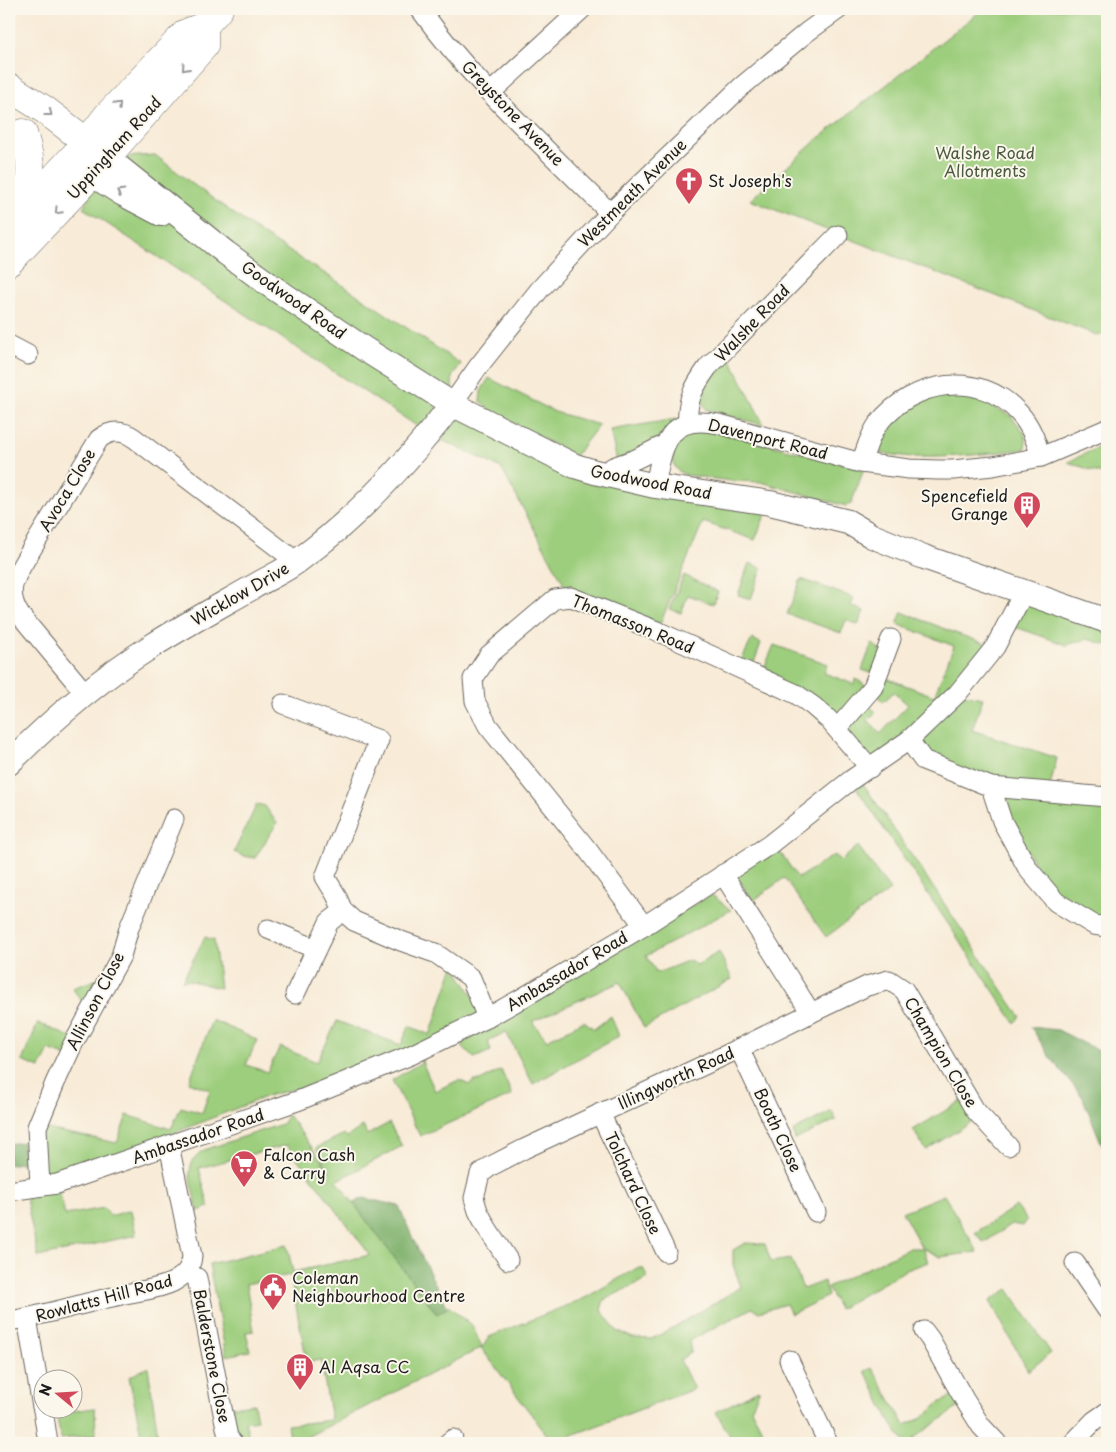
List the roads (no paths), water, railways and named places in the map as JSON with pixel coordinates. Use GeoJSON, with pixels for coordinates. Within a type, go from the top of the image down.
{"type":"FeatureCollection","features":[{"type":"Feature","properties":{"kind":"highway","name":"Uppingham Road"},"geometry":{"type":"LineString","coordinates":[[9,226],[88,158],[204,46],[209,15]]}},
{"type":"Feature","properties":{"kind":"highway"},"geometry":{"type":"LineString","coordinates":[[9,87],[45,110],[88,158]]}},
{"type":"Feature","properties":{"kind":"highway"},"geometry":{"type":"LineString","coordinates":[[16,129],[88,158]]}},
{"type":"Feature","properties":{"kind":"highway"},"geometry":{"type":"LineString","coordinates":[[9,226],[27,190],[31,174],[28,150],[16,129]]}},
{"type":"Feature","properties":{"kind":"highway","name":"Uppingham Road"},"geometry":{"type":"LineString","coordinates":[[9,262],[88,158]]}},
{"type":"Feature","properties":{"kind":"street","name":"Greystone Avenue"},"geometry":{"type":"LineString","coordinates":[[420,9],[438,33],[490,93],[610,213]]}},
{"type":"Feature","properties":{"kind":"street"},"geometry":{"type":"LineString","coordinates":[[490,93],[582,9]]}},
{"type":"Feature","properties":{"kind":"street","name":"Westmeath Avenue"},"geometry":{"type":"LineString","coordinates":[[452,404],[478,367],[540,288],[610,213],[741,87],[807,32],[839,9]]}},
{"type":"Feature","properties":{"kind":"street","name":"Goodwood Road"},"geometry":{"type":"LineString","coordinates":[[88,158],[366,350],[452,404],[575,466],[655,486],[770,503],[848,522],[872,536],[924,557],[1107,621]]}},
{"type":"Feature","properties":{"kind":"street","name":"Walshe Road"},"geometry":{"type":"LineString","coordinates":[[688,422],[687,413],[690,396],[708,367],[838,235]]}},
{"type":"Feature","properties":{"kind":"street"},"geometry":{"type":"LineString","coordinates":[[9,345],[28,355]]}},
{"type":"Feature","properties":{"kind":"street"},"geometry":{"type":"LineString","coordinates":[[861,463],[877,425],[892,410],[918,393],[933,387],[961,384],[986,390],[1009,403],[1027,423],[1041,457]]}},
{"type":"Feature","properties":{"kind":"street","name":"Wicklow Drive"},"geometry":{"type":"LineString","coordinates":[[9,763],[58,716],[117,669],[151,646],[297,562],[333,534],[366,503],[430,434],[452,404]]}},
{"type":"Feature","properties":{"kind":"street","name":"Davenport Road"},"geometry":{"type":"LineString","coordinates":[[655,486],[664,446],[670,437],[688,422],[719,424],[861,463],[909,469],[953,470],[993,466],[1041,457],[1107,429]]}},
{"type":"Feature","properties":{"kind":"street","name":"Avoca Close"},"geometry":{"type":"LineString","coordinates":[[85,693],[20,615],[13,602],[12,587],[17,573],[99,439],[104,435],[111,432],[119,432],[134,438],[297,562]]}},
{"type":"Feature","properties":{"kind":"street"},"geometry":{"type":"LineString","coordinates":[[602,474],[664,446]]}},
{"type":"Feature","properties":{"kind":"street","name":"Ambassador Road"},"geometry":{"type":"LineString","coordinates":[[9,1191],[57,1184],[300,1100],[411,1055],[487,1018],[644,926],[769,845],[851,780],[909,740],[958,693],[995,647],[1024,592]]}},
{"type":"Feature","properties":{"kind":"street","name":"Thomasson Road"},"geometry":{"type":"LineString","coordinates":[[644,926],[587,849],[504,746],[484,718],[475,701],[473,679],[489,655],[555,599],[571,596],[657,631],[796,694],[813,706],[837,729],[870,768]]}},
{"type":"Feature","properties":{"kind":"street"},"geometry":{"type":"LineString","coordinates":[[837,729],[873,687],[891,639]]}},
{"type":"Feature","properties":{"kind":"street"},"geometry":{"type":"LineString","coordinates":[[283,704],[380,740],[325,877],[343,911],[354,921],[435,953],[471,978],[487,1018]]}},
{"type":"Feature","properties":{"kind":"street"},"geometry":{"type":"LineString","coordinates":[[909,740],[923,760],[991,787],[1107,796]]}},
{"type":"Feature","properties":{"kind":"street"},"geometry":{"type":"LineString","coordinates":[[991,787],[1002,821],[1028,869],[1056,902],[1094,926],[1107,927]]}},
{"type":"Feature","properties":{"kind":"street","name":"Allinson Close"},"geometry":{"type":"LineString","coordinates":[[40,1186],[37,1127],[75,1039],[121,956],[129,928],[174,819]]}},
{"type":"Feature","properties":{"kind":"street"},"geometry":{"type":"LineString","coordinates":[[723,874],[811,1013]]}},
{"type":"Feature","properties":{"kind":"street"},"geometry":{"type":"LineString","coordinates":[[295,994],[329,922],[343,911]]}},
{"type":"Feature","properties":{"kind":"street"},"geometry":{"type":"LineString","coordinates":[[268,930],[316,949]]}},
{"type":"Feature","properties":{"kind":"street","name":"Champion Close"},"geometry":{"type":"LineString","coordinates":[[811,1013],[867,986],[889,980],[900,987],[904,990],[975,1110],[1008,1146]]}},
{"type":"Feature","properties":{"kind":"street","name":"Illingworth Road"},"geometry":{"type":"LineString","coordinates":[[508,1260],[478,1211],[474,1198],[480,1174],[491,1166],[524,1149],[811,1013]]}},
{"type":"Feature","properties":{"kind":"street","name":"Booth Close"},"geometry":{"type":"LineString","coordinates":[[739,1048],[816,1212]]}},
{"type":"Feature","properties":{"kind":"street","name":"Tolchard Close"},"geometry":{"type":"LineString","coordinates":[[600,1113],[666,1252]]}},
{"type":"Feature","properties":{"kind":"street","name":"Rowlatts Hill Road"},"geometry":{"type":"LineString","coordinates":[[18,1319],[167,1285],[188,1272],[192,1256],[169,1145]]}},
{"type":"Feature","properties":{"kind":"street"},"geometry":{"type":"LineString","coordinates":[[1082,1265],[1107,1310]]}},
{"type":"Feature","properties":{"kind":"street","name":"Balderstone Close"},"geometry":{"type":"LineString","coordinates":[[188,1272],[197,1278],[228,1437],[233,1443]]}},
{"type":"Feature","properties":{"kind":"street"},"geometry":{"type":"LineString","coordinates":[[18,1319],[32,1370]]}},
{"type":"Feature","properties":{"kind":"street"},"geometry":{"type":"LineString","coordinates":[[924,1332],[930,1339],[981,1426],[997,1443]]}},
{"type":"Feature","properties":{"kind":"street"},"geometry":{"type":"LineString","coordinates":[[789,1360],[828,1443]]}},
{"type":"Feature","properties":{"kind":"street"},"geometry":{"type":"LineString","coordinates":[[1073,1443],[1094,1421],[1107,1412]]}},
{"type":"Feature","properties":{"kind":"street"},"geometry":{"type":"LineString","coordinates":[[45,1420],[48,1443]]}},
{"type":"Feature","properties":{"kind":"place","name":"St Joseph's"},"geometry":{"type":"Point","coordinates":[689,205]}},
{"type":"Feature","properties":{"kind":"place","name":"Spencefield Grange"},"geometry":{"type":"Point","coordinates":[1027,529]}},
{"type":"Feature","properties":{"kind":"place","name":"Falcon Cash & Carry"},"geometry":{"type":"Point","coordinates":[244,1188]}},
{"type":"Feature","properties":{"kind":"place","name":"Coleman Neighbourhood Centre"},"geometry":{"type":"Point","coordinates":[273,1311]}},
{"type":"Feature","properties":{"kind":"place","name":"Al Aqsa CC"},"geometry":{"type":"Point","coordinates":[300,1391]}},
{"type":"Feature","properties":{"kind":"park label","name":"Walshe Road Allotments"},"geometry":{"type":"Point","coordinates":[985,162]}}]}
